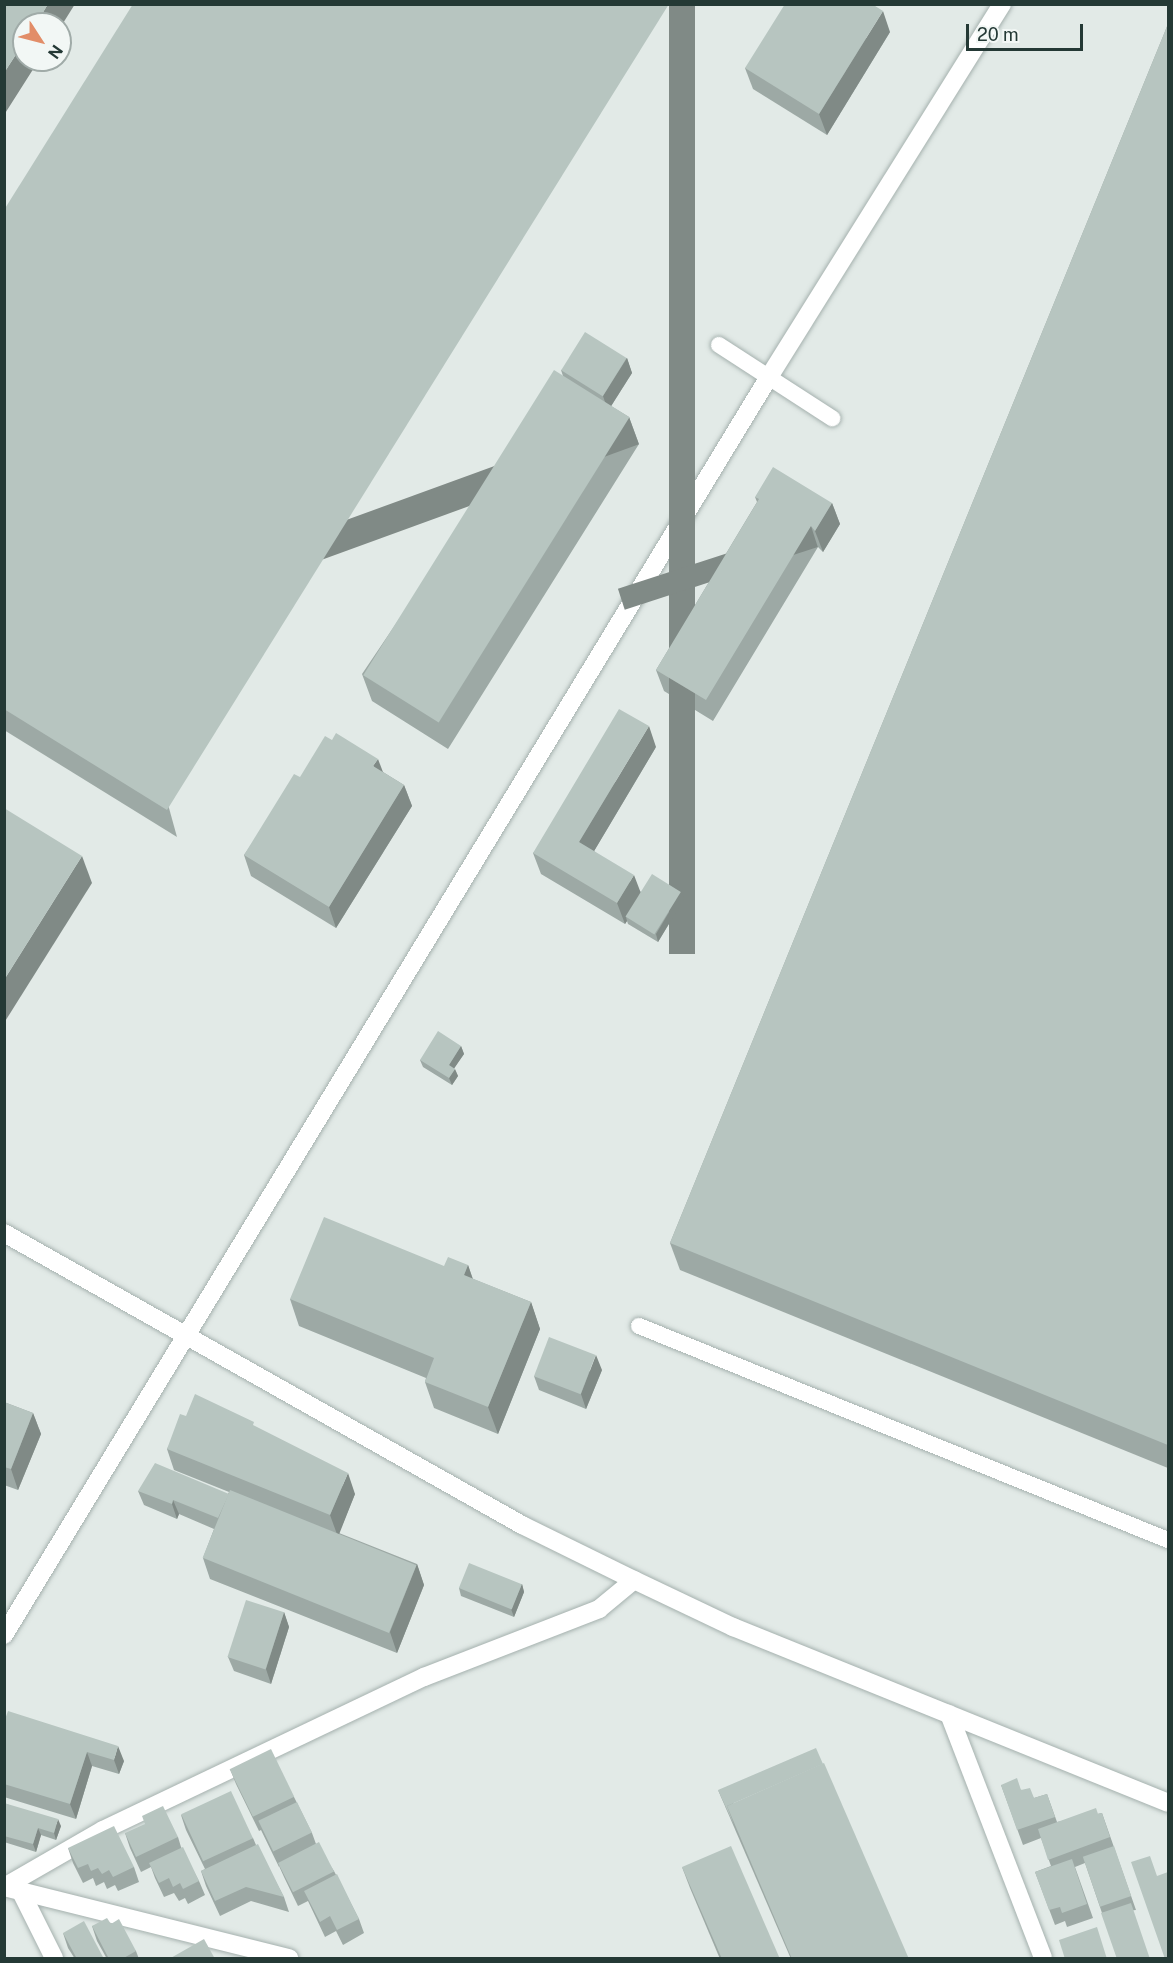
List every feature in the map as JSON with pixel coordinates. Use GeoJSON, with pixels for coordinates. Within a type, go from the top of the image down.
{"type":"FeatureCollection","features":[{"type":"Feature","properties":{"kind":"street"},"geometry":{"type":"LineString","coordinates":[[7,1627],[187,1336],[769,377],[1002,4]]}},
{"type":"Feature","properties":{"kind":"street"},"geometry":{"type":"LineString","coordinates":[[4,1233],[522,1525],[634,1580],[733,1627],[1168,1803]]}},
{"type":"Feature","properties":{"kind":"street"},"geometry":{"type":"LineString","coordinates":[[10,1889],[103,1830],[424,1677],[599,1609],[634,1580]]}},
{"type":"Feature","properties":{"kind":"street"},"geometry":{"type":"LineString","coordinates":[[949,1714],[1043,1959]]}},
{"type":"Feature","properties":{"kind":"street"},"geometry":{"type":"LineString","coordinates":[[10,1889],[54,1959]]}},
{"type":"Feature","properties":{"kind":"street"},"geometry":{"type":"LineString","coordinates":[[10,1889],[289,1959]]}},
{"type":"Feature","properties":{"kind":"lane"},"geometry":{"type":"LineString","coordinates":[[719,345],[832,418]]}},
{"type":"Feature","properties":{"kind":"lane"},"geometry":{"type":"LineString","coordinates":[[639,1326],[1168,1540]]}},
{"type":"Feature","properties":{"kind":"building"},"geometry":{"type":"Polygon","coordinates":[[[4,4],[48,4],[43,12],[12,12],[12,61],[4,73],[4,4]]]}},
{"type":"Feature","properties":{"kind":"building"},"geometry":{"type":"Polygon","coordinates":[[[133,4],[669,4],[167,810],[4,709],[4,210],[133,4]]]}},
{"type":"Feature","properties":{"kind":"building"},"geometry":{"type":"Polygon","coordinates":[[[785,4],[872,4],[883,11],[819,114],[745,68],[785,4]]]}},
{"type":"Feature","properties":{"kind":"building"},"geometry":{"type":"Polygon","coordinates":[[[1168,24],[1168,1445],[670,1243],[1168,24]]]}},
{"type":"Feature","properties":{"kind":"building"},"geometry":{"type":"Polygon","coordinates":[[[585,332],[627,358],[603,396],[561,370],[585,332]]]}},
{"type":"Feature","properties":{"kind":"building"},"geometry":{"type":"Polygon","coordinates":[[[554,370],[629,417],[439,722],[363,675],[554,370]]]}},
{"type":"Feature","properties":{"kind":"building"},"geometry":{"type":"Polygon","coordinates":[[[773,467],[832,503],[815,531],[811,526],[706,700],[656,670],[759,499],[755,497],[773,467]]]}},
{"type":"Feature","properties":{"kind":"building"},"geometry":{"type":"Polygon","coordinates":[[[619,709],[649,726],[579,842],[634,875],[617,903],[533,853],[619,709]]]}},
{"type":"Feature","properties":{"kind":"building"},"geometry":{"type":"Polygon","coordinates":[[[336,733],[378,759],[373,766],[404,785],[329,907],[244,855],[294,774],[300,777],[325,736],[332,740],[336,733]]]}},
{"type":"Feature","properties":{"kind":"building"},"geometry":{"type":"Polygon","coordinates":[[[4,808],[82,856],[4,980],[4,808]]]}},
{"type":"Feature","properties":{"kind":"building"},"geometry":{"type":"Polygon","coordinates":[[[652,874],[681,892],[654,934],[626,916],[652,874]]]}},
{"type":"Feature","properties":{"kind":"building"},"geometry":{"type":"Polygon","coordinates":[[[438,1031],[461,1046],[449,1065],[455,1069],[449,1078],[420,1060],[438,1031]]]}},
{"type":"Feature","properties":{"kind":"building"},"geometry":{"type":"Polygon","coordinates":[[[324,1217],[444,1266],[448,1257],[468,1265],[464,1275],[531,1302],[488,1407],[425,1382],[434,1358],[290,1299],[324,1217]]]}},
{"type":"Feature","properties":{"kind":"building"},"geometry":{"type":"Polygon","coordinates":[[[549,1337],[596,1355],[581,1394],[534,1376],[549,1337]]]}},
{"type":"Feature","properties":{"kind":"building"},"geometry":{"type":"Polygon","coordinates":[[[195,1394],[254,1422],[253,1425],[348,1473],[330,1515],[167,1449],[180,1414],[186,1416],[195,1394]]]}},
{"type":"Feature","properties":{"kind":"building"},"geometry":{"type":"Polygon","coordinates":[[[4,1402],[33,1413],[11,1469],[4,1467],[4,1402]]]}},
{"type":"Feature","properties":{"kind":"building"},"geometry":{"type":"Polygon","coordinates":[[[155,1463],[229,1494],[218,1518],[173,1500],[172,1504],[138,1491],[155,1463]]]}},
{"type":"Feature","properties":{"kind":"building"},"geometry":{"type":"Polygon","coordinates":[[[230,1490],[416,1565],[389,1633],[203,1558],[230,1490]]]}},
{"type":"Feature","properties":{"kind":"building"},"geometry":{"type":"Polygon","coordinates":[[[469,1563],[522,1584],[512,1609],[459,1588],[469,1563]]]}},
{"type":"Feature","properties":{"kind":"building"},"geometry":{"type":"Polygon","coordinates":[[[246,1600],[284,1612],[266,1669],[227,1657],[246,1600]]]}},
{"type":"Feature","properties":{"kind":"building"},"geometry":{"type":"Polygon","coordinates":[[[8,1711],[118,1746],[114,1760],[87,1752],[70,1804],[4,1784],[4,1722],[8,1711]]]}},
{"type":"Feature","properties":{"kind":"building"},"geometry":{"type":"Polygon","coordinates":[[[816,1748],[823,1764],[727,1806],[734,1825],[718,1790],[816,1748]]]}},
{"type":"Feature","properties":{"kind":"building"},"geometry":{"type":"Polygon","coordinates":[[[271,1749],[294,1797],[253,1817],[230,1769],[271,1749]]]}},
{"type":"Feature","properties":{"kind":"building"},"geometry":{"type":"Polygon","coordinates":[[[824,1763],[909,1959],[792,1959],[727,1806],[824,1763]]]}},
{"type":"Feature","properties":{"kind":"building"},"geometry":{"type":"Polygon","coordinates":[[[1017,1778],[1021,1790],[1030,1788],[1034,1798],[1047,1794],[1055,1817],[1017,1830],[1001,1785],[1017,1778]]]}},
{"type":"Feature","properties":{"kind":"building"},"geometry":{"type":"Polygon","coordinates":[[[231,1791],[253,1838],[203,1861],[181,1814],[231,1791]]]}},
{"type":"Feature","properties":{"kind":"building"},"geometry":{"type":"Polygon","coordinates":[[[297,1802],[312,1833],[273,1851],[258,1821],[297,1802]]]}},
{"type":"Feature","properties":{"kind":"building"},"geometry":{"type":"Polygon","coordinates":[[[4,1803],[58,1819],[54,1833],[38,1828],[33,1844],[4,1836],[4,1803]]]}},
{"type":"Feature","properties":{"kind":"building"},"geometry":{"type":"Polygon","coordinates":[[[163,1806],[178,1837],[136,1857],[125,1833],[145,1824],[142,1816],[163,1806]]]}},
{"type":"Feature","properties":{"kind":"building"},"geometry":{"type":"Polygon","coordinates":[[[1096,1808],[1098,1814],[1102,1813],[1110,1837],[1048,1860],[1038,1829],[1096,1808]]]}},
{"type":"Feature","properties":{"kind":"building"},"geometry":{"type":"Polygon","coordinates":[[[114,1826],[134,1867],[113,1877],[109,1870],[102,1874],[98,1868],[91,1871],[88,1864],[78,1868],[68,1848],[114,1826]]]}},
{"type":"Feature","properties":{"kind":"building"},"geometry":{"type":"Polygon","coordinates":[[[319,1842],[334,1871],[293,1892],[278,1863],[319,1842]]]}},
{"type":"Feature","properties":{"kind":"building"},"geometry":{"type":"Polygon","coordinates":[[[258,1844],[284,1897],[246,1887],[215,1901],[201,1871],[258,1844]]]}},
{"type":"Feature","properties":{"kind":"building"},"geometry":{"type":"Polygon","coordinates":[[[731,1846],[780,1959],[722,1959],[682,1867],[731,1846]]]}},
{"type":"Feature","properties":{"kind":"building"},"geometry":{"type":"Polygon","coordinates":[[[1114,1846],[1131,1896],[1100,1907],[1083,1857],[1114,1846]]]}},
{"type":"Feature","properties":{"kind":"building"},"geometry":{"type":"Polygon","coordinates":[[[183,1847],[199,1881],[183,1889],[180,1883],[173,1887],[169,1878],[159,1883],[149,1863],[183,1847]]]}},
{"type":"Feature","properties":{"kind":"building"},"geometry":{"type":"Polygon","coordinates":[[[1150,1856],[1157,1876],[1168,1872],[1168,1959],[1165,1959],[1131,1862],[1150,1856]]]}},
{"type":"Feature","properties":{"kind":"building"},"geometry":{"type":"Polygon","coordinates":[[[1072,1859],[1087,1904],[1062,1913],[1060,1907],[1049,1910],[1035,1872],[1072,1859]]]}},
{"type":"Feature","properties":{"kind":"building"},"geometry":{"type":"Polygon","coordinates":[[[337,1874],[359,1919],[337,1930],[330,1916],[320,1922],[304,1891],[337,1874]]]}},
{"type":"Feature","properties":{"kind":"building"},"geometry":{"type":"Polygon","coordinates":[[[1131,1903],[1150,1959],[1117,1959],[1101,1913],[1131,1903]]]}},
{"type":"Feature","properties":{"kind":"building"},"geometry":{"type":"Polygon","coordinates":[[[107,1918],[111,1924],[119,1919],[136,1951],[122,1959],[109,1959],[92,1926],[107,1918]]]}},
{"type":"Feature","properties":{"kind":"building"},"geometry":{"type":"Polygon","coordinates":[[[84,1921],[104,1959],[77,1959],[63,1933],[84,1921]]]}},
{"type":"Feature","properties":{"kind":"building"},"geometry":{"type":"Polygon","coordinates":[[[1097,1927],[1107,1959],[1065,1959],[1059,1940],[1097,1927]]]}},
{"type":"Feature","properties":{"kind":"building"},"geometry":{"type":"Polygon","coordinates":[[[204,1939],[215,1959],[169,1959],[204,1939]]]}}]}
